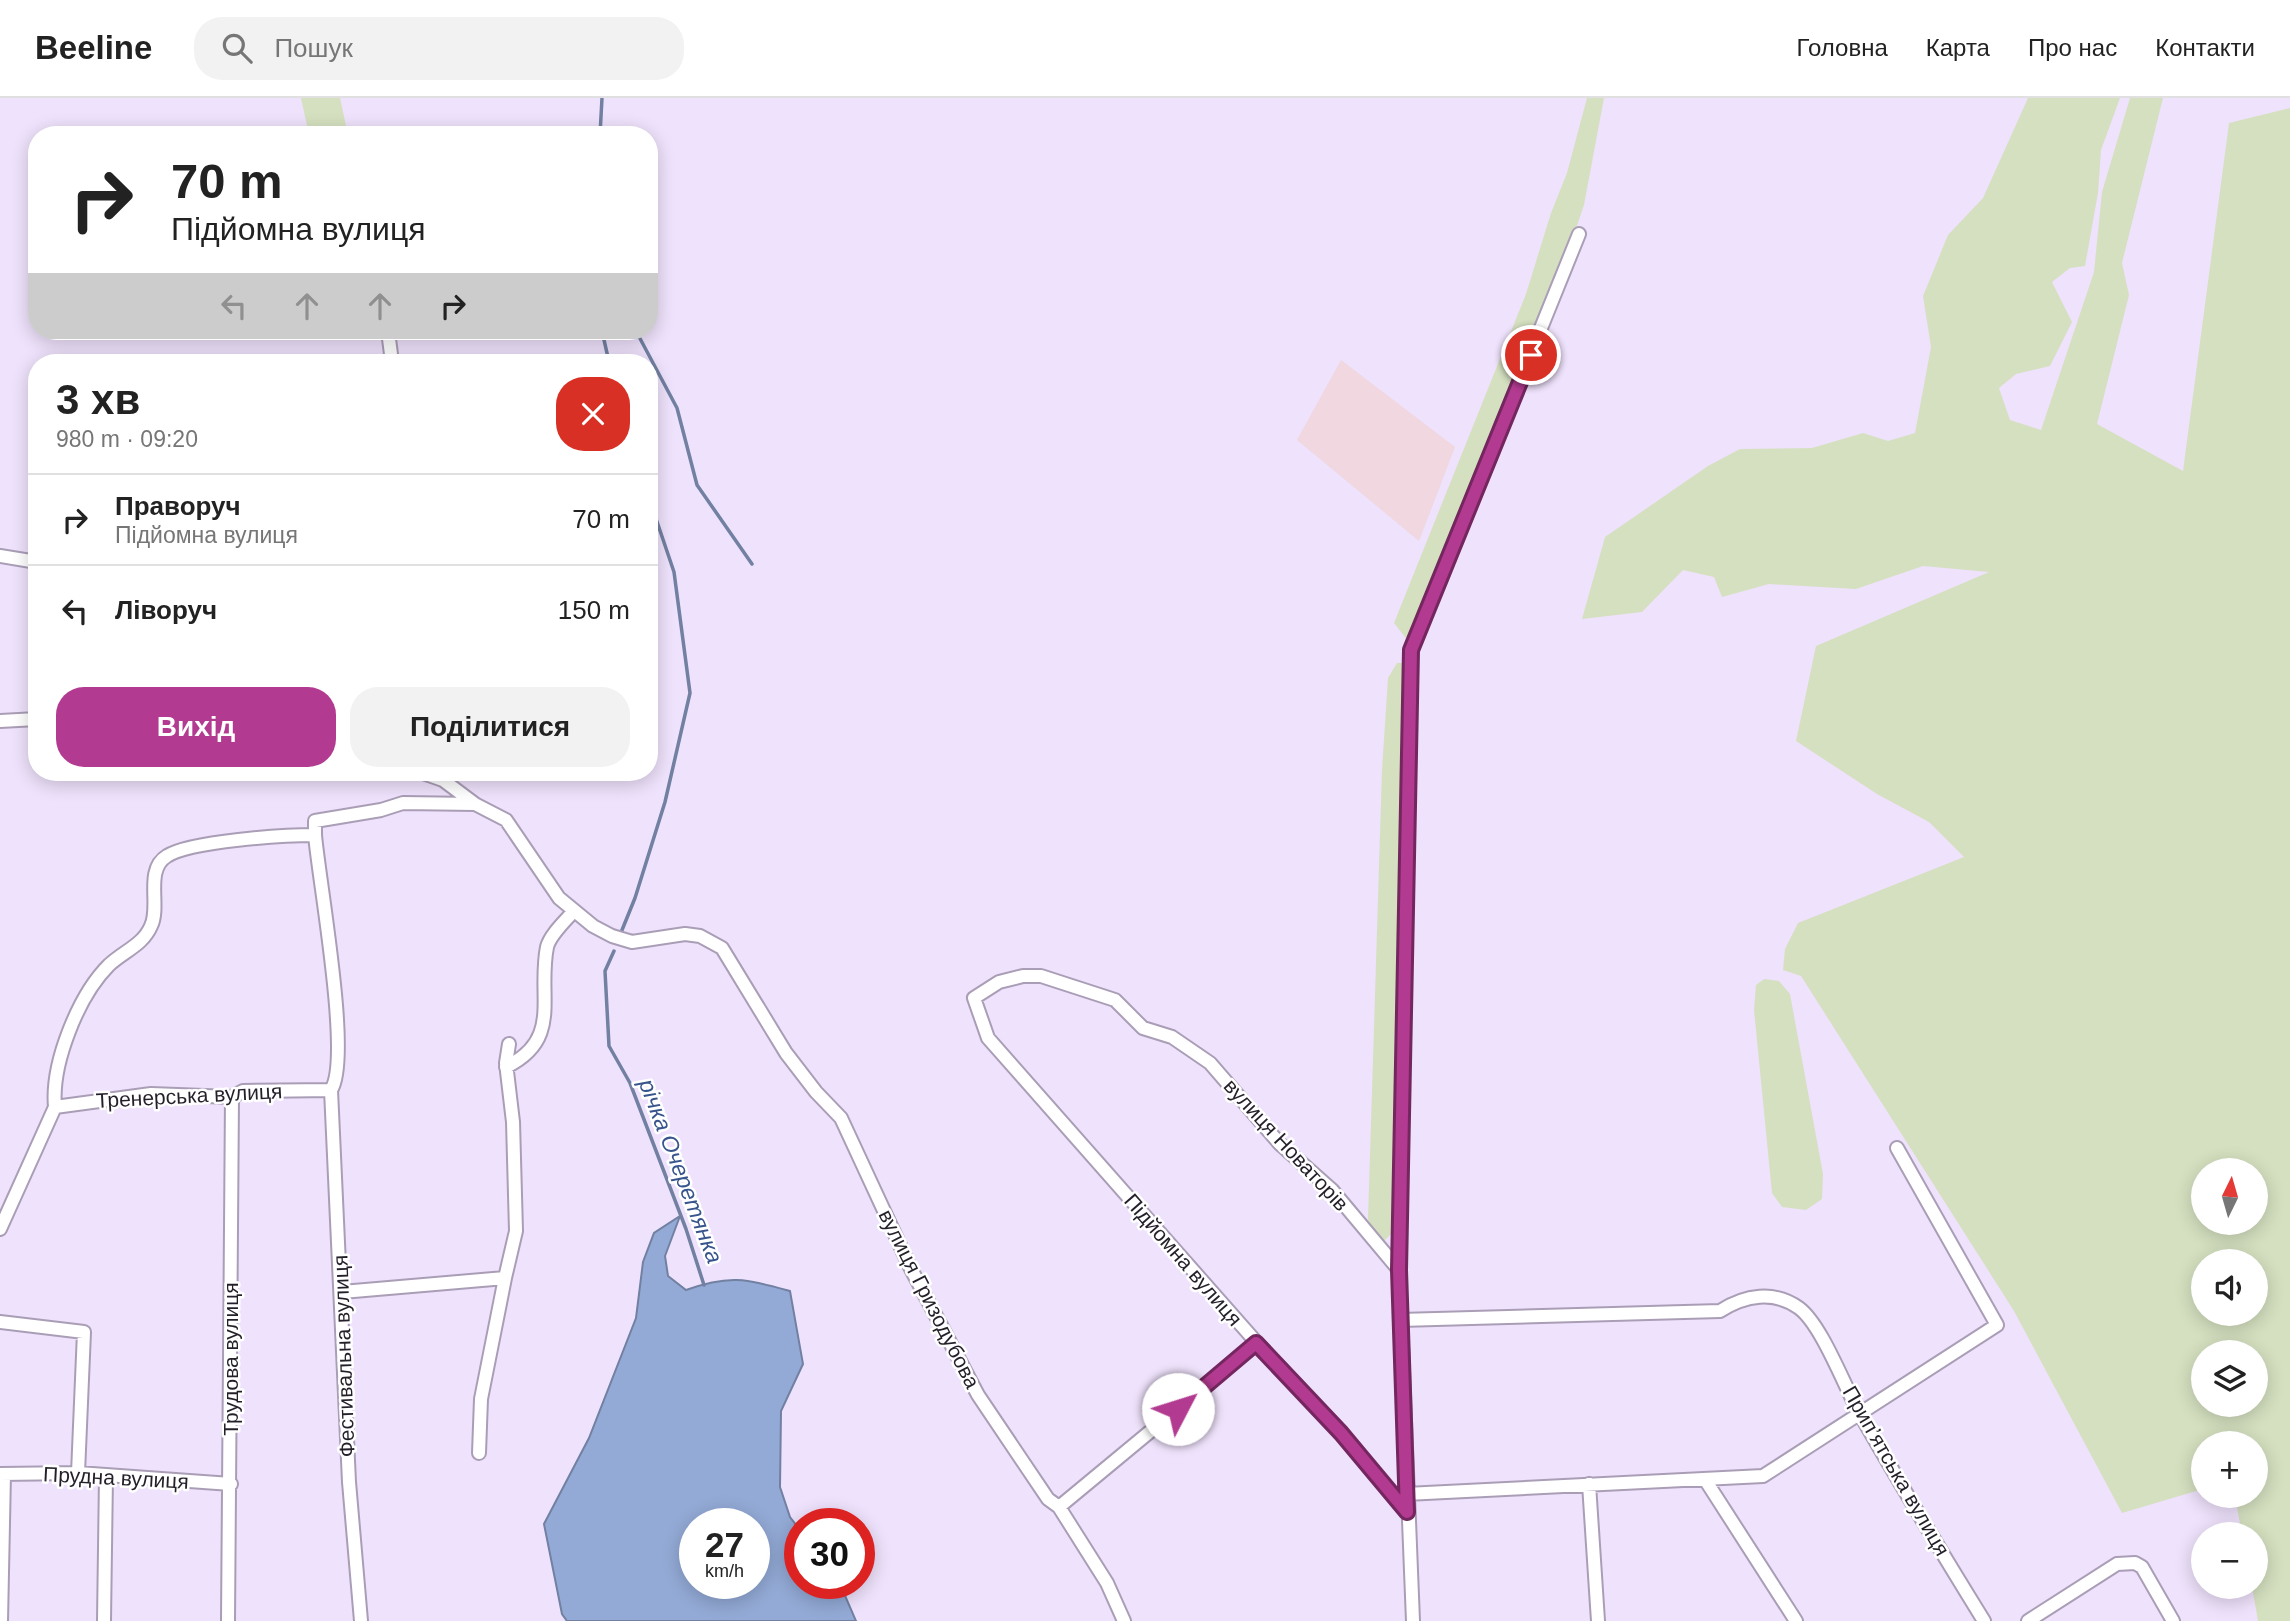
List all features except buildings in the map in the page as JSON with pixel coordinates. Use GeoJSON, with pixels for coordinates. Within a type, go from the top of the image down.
{"type":"FeatureCollection","features":[{"type":"Feature","properties":{"kind":"street"},"geometry":{"type":"LineString","coordinates":[[1413,1621],[1399,1270],[1411,650],[1579,234]]}},
{"type":"Feature","properties":{"kind":"street"},"geometry":{"type":"LineString","coordinates":[[0,556],[28,561]]}},
{"type":"Feature","properties":{"kind":"street"},"geometry":{"type":"LineString","coordinates":[[0,721],[28,719]]}},
{"type":"Feature","properties":{"kind":"street"},"geometry":{"type":"LineString","coordinates":[[444,781],[475,804],[506,820],[559,898],[573,912],[548,944],[542,1035],[524,1058],[506,1067]]}},
{"type":"Feature","properties":{"kind":"street"},"geometry":{"type":"LineString","coordinates":[[0,1229],[55,1107],[53,1087],[57,1064],[72,1028],[106,969],[121,954],[145,940],[153,922],[156,870],[166,856],[194,847],[315,835],[315,821],[382,810],[403,803],[475,804]]}},
{"type":"Feature","properties":{"kind":"street","name":"Фестивальна вулиця"},"geometry":{"type":"LineString","coordinates":[[315,835],[339,1027],[338,1080],[331,1090],[349,1482],[361,1621]]}},
{"type":"Feature","properties":{"kind":"street","name":"вулиця Гризодубова"},"geometry":{"type":"LineString","coordinates":[[573,912],[612,936],[632,942],[685,934],[700,936],[722,948],[740,973],[786,1053],[806,1080],[841,1118],[911,1269],[978,1395],[1048,1499],[1059,1507],[1107,1583],[1124,1621]]}},
{"type":"Feature","properties":{"kind":"street","name":"вулиця Новаторів"},"geometry":{"type":"LineString","coordinates":[[988,1038],[974,998],[999,982],[1023,976],[1041,976],[1115,1000],[1143,1028],[1172,1037],[1210,1063],[1280,1144],[1332,1190],[1399,1270]]}},
{"type":"Feature","properties":{"kind":"street","name":"Підйомна вулиця"},"geometry":{"type":"LineString","coordinates":[[988,1038],[1256,1343],[1341,1433],[1407,1512]]}},
{"type":"Feature","properties":{"kind":"street"},"geometry":{"type":"LineString","coordinates":[[479,1452],[481,1399],[516,1231],[513,1122],[506,1067],[509,1044]]}},
{"type":"Feature","properties":{"kind":"street","name":"Тренерська вулиця"},"geometry":{"type":"LineString","coordinates":[[55,1107],[110,1097],[151,1094],[232,1097],[243,1091],[331,1090]]}},
{"type":"Feature","properties":{"kind":"street","name":"Трудова вулиця"},"geometry":{"type":"LineString","coordinates":[[228,1621],[232,1097]]}},
{"type":"Feature","properties":{"kind":"street"},"geometry":{"type":"LineString","coordinates":[[1406,1494],[1706,1481],[1763,1476],[1997,1325],[1897,1148]]}},
{"type":"Feature","properties":{"kind":"street"},"geometry":{"type":"LineString","coordinates":[[342,1292],[505,1278]]}},
{"type":"Feature","properties":{"kind":"street","name":"Прип’ятська вулиця"},"geometry":{"type":"LineString","coordinates":[[1401,1320],[1720,1311],[1735,1301],[1761,1295],[1780,1298],[1800,1309],[1811,1320],[1859,1413],[1984,1621]]}},
{"type":"Feature","properties":{"kind":"street"},"geometry":{"type":"LineString","coordinates":[[0,1322],[84,1332],[78,1473]]}},
{"type":"Feature","properties":{"kind":"street"},"geometry":{"type":"LineString","coordinates":[[1059,1507],[1256,1343]]}},
{"type":"Feature","properties":{"kind":"street","name":"Прудна вулиця"},"geometry":{"type":"LineString","coordinates":[[2,1474],[78,1473],[231,1484]]}},
{"type":"Feature","properties":{"kind":"street"},"geometry":{"type":"LineString","coordinates":[[1,1621],[2,1474]]}},
{"type":"Feature","properties":{"kind":"street"},"geometry":{"type":"LineString","coordinates":[[104,1621],[106,1476]]}},
{"type":"Feature","properties":{"kind":"street"},"geometry":{"type":"LineString","coordinates":[[1706,1481],[1796,1621]]}},
{"type":"Feature","properties":{"kind":"street"},"geometry":{"type":"LineString","coordinates":[[1589,1484],[1598,1621]]}},
{"type":"Feature","properties":{"kind":"street"},"geometry":{"type":"LineString","coordinates":[[2028,1621],[2117,1564],[2126,1562],[2142,1567],[2173,1621]]}},
{"type":"Feature","properties":{"kind":"shaded area"},"geometry":{"type":"Polygon","coordinates":[[[1341,360],[1455,447],[1419,541],[1297,440],[1341,360]]]}},
{"type":"Feature","properties":{"kind":"green space"},"geometry":{"type":"Polygon","coordinates":[[[301,98],[340,98],[346,126],[307,126],[301,98]]]}},
{"type":"Feature","properties":{"kind":"green space"},"geometry":{"type":"Polygon","coordinates":[[[1587,98],[1604,98],[1584,205],[1564,264],[1408,641],[1394,623],[1526,294],[1551,213],[1567,173],[1587,98]]]}},
{"type":"Feature","properties":{"kind":"green space"},"geometry":{"type":"Polygon","coordinates":[[[2028,98],[2120,98],[2101,150],[2098,193],[2085,266],[2070,268],[2052,282],[2072,322],[2050,366],[2016,374],[1999,388],[2010,420],[2041,430],[2094,272],[2102,192],[2130,98],[2163,98],[2122,263],[2129,295],[2097,424],[2183,471],[2229,123],[2290,108],[2290,1621],[2258,1621],[2254,1599],[2268,1599],[2268,1522],[2240,1522],[2237,1508],[2268,1508],[2268,1431],[2191,1431],[2191,1493],[2122,1513],[2014,1311],[1801,976],[1783,970],[1785,949],[1798,923],[1964,857],[1929,822],[1877,794],[1796,741],[1816,646],[1989,572],[1923,566],[1856,589],[1769,584],[1722,597],[1714,577],[1683,570],[1642,612],[1582,619],[1605,537],[1708,466],[1740,449],[1812,448],[1863,433],[1888,441],[1915,433],[1931,347],[1923,296],[1948,235],[1983,198],[2028,98]]]}},
{"type":"Feature","properties":{"kind":"green space"},"geometry":{"type":"Polygon","coordinates":[[[1397,663],[1403,663],[1408,677],[1394,1207],[1391,1234],[1383,1242],[1371,1233],[1368,1219],[1382,770],[1388,678],[1397,663]]]}},
{"type":"Feature","properties":{"kind":"green space"},"geometry":{"type":"Polygon","coordinates":[[[1764,979],[1779,981],[1790,994],[1823,1174],[1822,1199],[1806,1210],[1782,1207],[1772,1193],[1754,1010],[1756,985],[1764,979]]]}},
{"type":"Feature","properties":{"kind":"water"},"geometry":{"type":"Polygon","coordinates":[[[680,1216],[665,1256],[668,1276],[686,1290],[715,1282],[738,1280],[790,1291],[803,1364],[781,1411],[780,1487],[787,1508],[784,1508],[784,1599],[846,1599],[856,1621],[567,1621],[562,1614],[544,1524],[589,1438],[636,1318],[643,1262],[654,1233],[680,1216]]]}},
{"type":"Feature","properties":{"kind":"waterway","name":"річка Очеретянка"},"geometry":{"type":"LineString","coordinates":[[600,126],[602,98]]}},
{"type":"Feature","properties":{"kind":"waterway","name":"річка Очеретянка"},"geometry":{"type":"LineString","coordinates":[[604,340],[607,354]]}},
{"type":"Feature","properties":{"kind":"waterway"},"geometry":{"type":"LineString","coordinates":[[641,340],[648,354]]}},
{"type":"Feature","properties":{"kind":"waterway"},"geometry":{"type":"LineString","coordinates":[[658,372],[677,408],[697,485],[752,564]]}},
{"type":"Feature","properties":{"kind":"waterway","name":"річка Очеретянка"},"geometry":{"type":"LineString","coordinates":[[620,935],[635,898],[665,802],[690,693],[674,572],[658,525]]}},
{"type":"Feature","properties":{"kind":"waterway","name":"річка Очеретянка"},"geometry":{"type":"LineString","coordinates":[[614,951],[605,971],[609,1046],[630,1083],[686,1229],[704,1285]]}},
{"type":"Feature","properties":{"kind":"route"},"geometry":{"type":"LineString","coordinates":[[1178,1409],[1256,1343],[1341,1433],[1407,1512],[1399,1270],[1411,650],[1531,355]]}}]}
